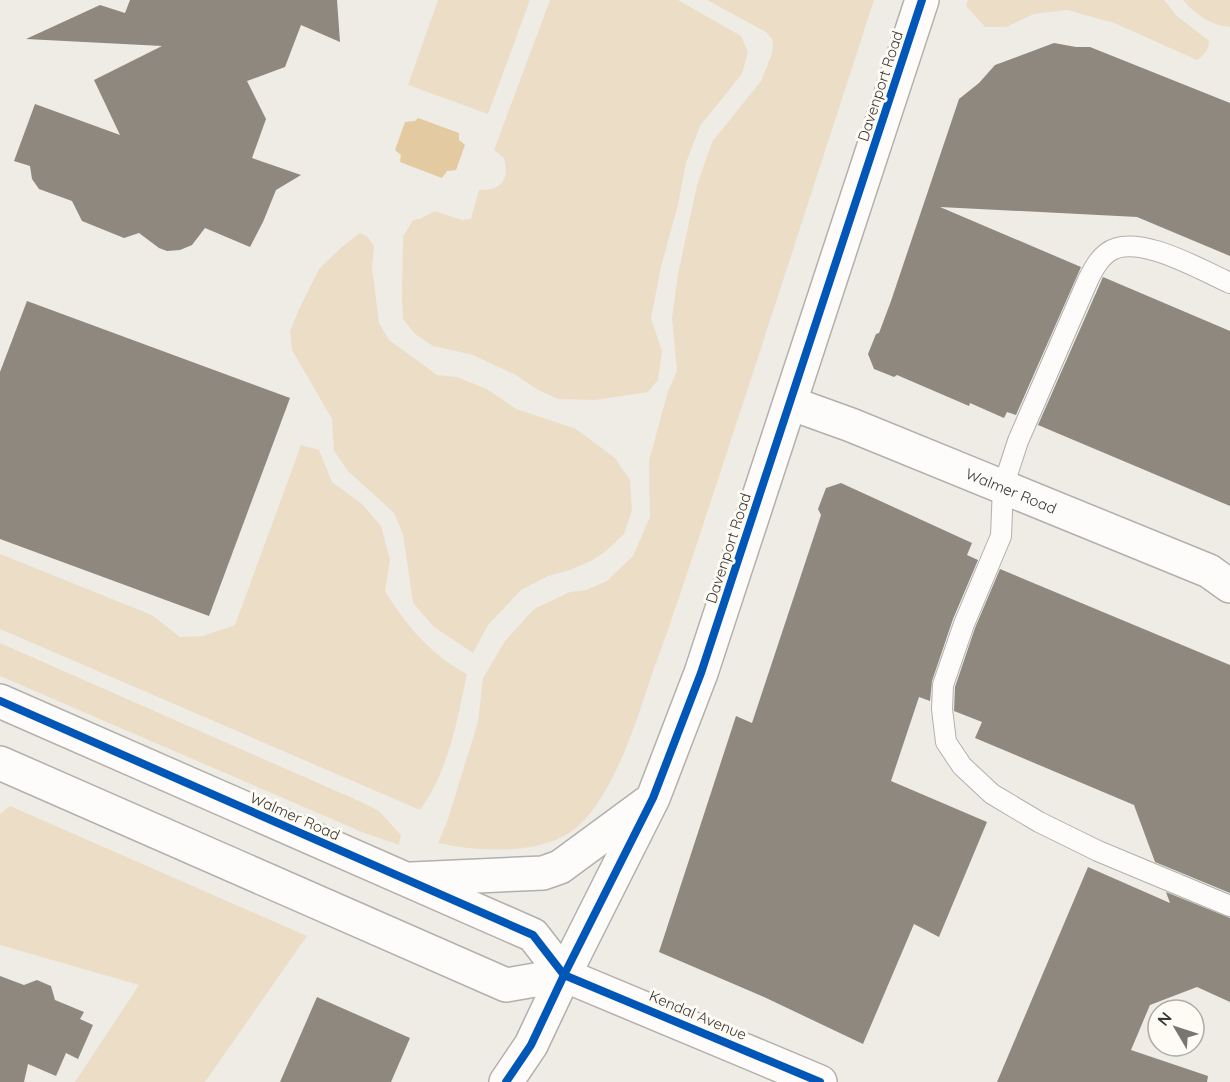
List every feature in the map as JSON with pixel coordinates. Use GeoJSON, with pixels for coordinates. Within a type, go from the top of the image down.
{"type":"FeatureCollection","features":[{"type":"Feature","properties":{"kind":"street","name":"Davenport Road"},"geometry":{"type":"LineString","coordinates":[[506,1082],[531,1045],[653,798],[701,673],[922,0]]}},
{"type":"Feature","properties":{"kind":"street","name":"Walmer Road"},"geometry":{"type":"LineString","coordinates":[[790,403],[851,425],[1209,571],[1230,586]]}},
{"type":"Feature","properties":{"kind":"street","name":"Walmer Road"},"geometry":{"type":"LineString","coordinates":[[0,701],[533,935],[564,975]]}},
{"type":"Feature","properties":{"kind":"street"},"geometry":{"type":"LineString","coordinates":[[0,763],[506,985],[564,975]]}},
{"type":"Feature","properties":{"kind":"street"},"geometry":{"type":"LineString","coordinates":[[405,879],[543,873],[560,867],[653,798]]}},
{"type":"Feature","properties":{"kind":"street","name":"Kendal Avenue"},"geometry":{"type":"LineString","coordinates":[[564,975],[820,1082]]}},
{"type":"Feature","properties":{"kind":"lane"},"geometry":{"type":"LineString","coordinates":[[1230,283],[1151,249],[1129,245],[1108,252],[1097,263],[1018,441],[1003,487],[1001,536],[964,624],[943,686],[942,709],[946,742],[962,766],[992,794],[1039,822],[1098,851],[1230,906]]}},
{"type":"Feature","properties":{"kind":"shaded area"},"geometry":{"type":"Polygon","coordinates":[[[438,0],[530,0],[488,114],[408,85],[438,0]]]}},
{"type":"Feature","properties":{"kind":"shaded area"},"geometry":{"type":"Polygon","coordinates":[[[550,0],[678,0],[741,36],[748,52],[742,74],[700,126],[686,163],[651,318],[662,351],[658,380],[648,392],[595,400],[558,399],[538,390],[516,375],[473,355],[433,346],[415,334],[403,319],[403,237],[413,220],[435,211],[462,220],[471,219],[479,190],[499,186],[505,178],[504,158],[494,150],[550,0]]]}},
{"type":"Feature","properties":{"kind":"shaded area"},"geometry":{"type":"Polygon","coordinates":[[[707,0],[874,0],[682,588],[633,730],[614,774],[591,812],[577,827],[547,843],[491,850],[438,843],[447,822],[478,722],[483,678],[505,641],[534,609],[570,592],[586,590],[607,581],[633,556],[650,517],[649,461],[668,391],[677,371],[672,318],[678,274],[697,185],[712,142],[761,81],[772,54],[773,40],[766,32],[707,0]]]}},
{"type":"Feature","properties":{"kind":"shaded area"},"geometry":{"type":"Polygon","coordinates":[[[968,0],[1164,0],[1177,16],[1209,41],[1209,44],[1197,60],[1114,23],[1067,10],[1034,14],[1006,27],[985,27],[966,6],[968,0]]]}},
{"type":"Feature","properties":{"kind":"shaded area"},"geometry":{"type":"Polygon","coordinates":[[[1183,0],[1230,0],[1230,27],[1204,18],[1183,0]]]}},
{"type":"Feature","properties":{"kind":"shaded area"},"geometry":{"type":"Polygon","coordinates":[[[418,118],[459,133],[459,140],[465,145],[456,170],[447,171],[442,178],[400,162],[401,155],[395,150],[405,122],[415,121],[418,118]]]}},
{"type":"Feature","properties":{"kind":"shaded area"},"geometry":{"type":"Polygon","coordinates":[[[360,233],[367,236],[374,246],[372,267],[379,323],[389,340],[437,375],[457,377],[487,389],[516,409],[576,429],[615,458],[630,480],[632,511],[624,534],[605,552],[591,561],[548,576],[521,590],[488,625],[473,653],[434,627],[413,603],[403,534],[394,513],[348,471],[334,451],[332,419],[292,350],[290,331],[319,269],[360,233]]]}},
{"type":"Feature","properties":{"kind":"shaded area"},"geometry":{"type":"Polygon","coordinates":[[[301,445],[319,450],[332,482],[362,504],[381,526],[390,560],[385,591],[401,615],[431,649],[467,674],[451,745],[430,795],[420,810],[0,629],[0,554],[152,615],[180,637],[203,636],[235,625],[301,445]]]}},
{"type":"Feature","properties":{"kind":"shaded area"},"geometry":{"type":"Polygon","coordinates":[[[0,643],[368,805],[379,811],[401,835],[399,845],[362,832],[0,676],[0,643]]]}},
{"type":"Feature","properties":{"kind":"shaded area"},"geometry":{"type":"Polygon","coordinates":[[[10,806],[307,936],[205,1082],[75,1082],[139,985],[0,945],[0,814],[10,806]]]}},
{"type":"Feature","properties":{"kind":"building"},"geometry":{"type":"Polygon","coordinates":[[[130,0],[337,0],[340,42],[301,25],[285,67],[247,81],[266,119],[252,158],[301,175],[276,190],[250,247],[205,228],[192,245],[180,250],[167,251],[159,248],[139,233],[124,238],[82,221],[72,201],[39,189],[32,179],[30,166],[14,161],[35,104],[120,135],[94,80],[162,46],[26,39],[100,5],[125,13],[130,0]]]}},
{"type":"Feature","properties":{"kind":"building"},"geometry":{"type":"Polygon","coordinates":[[[1054,43],[1090,47],[1230,103],[1230,256],[1137,217],[940,207],[1081,267],[1016,415],[1007,412],[1004,418],[970,403],[969,406],[897,375],[894,377],[874,369],[868,354],[891,301],[959,99],[979,83],[995,65],[1054,43]]]}},
{"type":"Feature","properties":{"kind":"building"},"geometry":{"type":"Polygon","coordinates":[[[1103,277],[1230,331],[1230,506],[1038,425],[1103,277]]]}},
{"type":"Feature","properties":{"kind":"building"},"geometry":{"type":"Polygon","coordinates":[[[27,301],[290,398],[209,616],[0,539],[0,372],[27,301]]]}},
{"type":"Feature","properties":{"kind":"building"},"geometry":{"type":"Polygon","coordinates":[[[841,483],[972,543],[967,555],[978,560],[953,619],[932,681],[930,701],[919,697],[891,781],[987,822],[939,937],[914,924],[863,1044],[764,997],[659,952],[736,716],[752,723],[821,515],[818,509],[826,488],[841,483]]]}},
{"type":"Feature","properties":{"kind":"building"},"geometry":{"type":"Polygon","coordinates":[[[1000,569],[1230,665],[1230,893],[1155,862],[1134,805],[975,738],[982,722],[954,711],[955,687],[975,628],[1000,569]]]}},
{"type":"Feature","properties":{"kind":"building"},"geometry":{"type":"Polygon","coordinates":[[[1088,867],[1170,903],[1166,892],[1230,918],[1230,1002],[1197,987],[1168,998],[1146,998],[1146,1014],[1131,1050],[1146,1055],[1146,1058],[1155,1058],[1208,1076],[1207,1082],[997,1082],[1088,867]]]}},
{"type":"Feature","properties":{"kind":"building"},"geometry":{"type":"Polygon","coordinates":[[[0,976],[24,985],[37,980],[51,986],[55,1000],[84,1012],[80,1019],[93,1025],[78,1059],[66,1053],[56,1076],[28,1064],[24,1082],[0,1082],[0,976]]]}},
{"type":"Feature","properties":{"kind":"building"},"geometry":{"type":"Polygon","coordinates":[[[317,997],[410,1038],[391,1082],[280,1082],[317,997]]]}},
{"type":"Feature","properties":{"kind":"cycle path"},"geometry":{"type":"LineString","coordinates":[[506,1082],[531,1045],[653,798],[701,673],[922,0]]}},
{"type":"Feature","properties":{"kind":"cycle path"},"geometry":{"type":"LineString","coordinates":[[0,701],[533,935],[564,975],[820,1082]]}}]}
